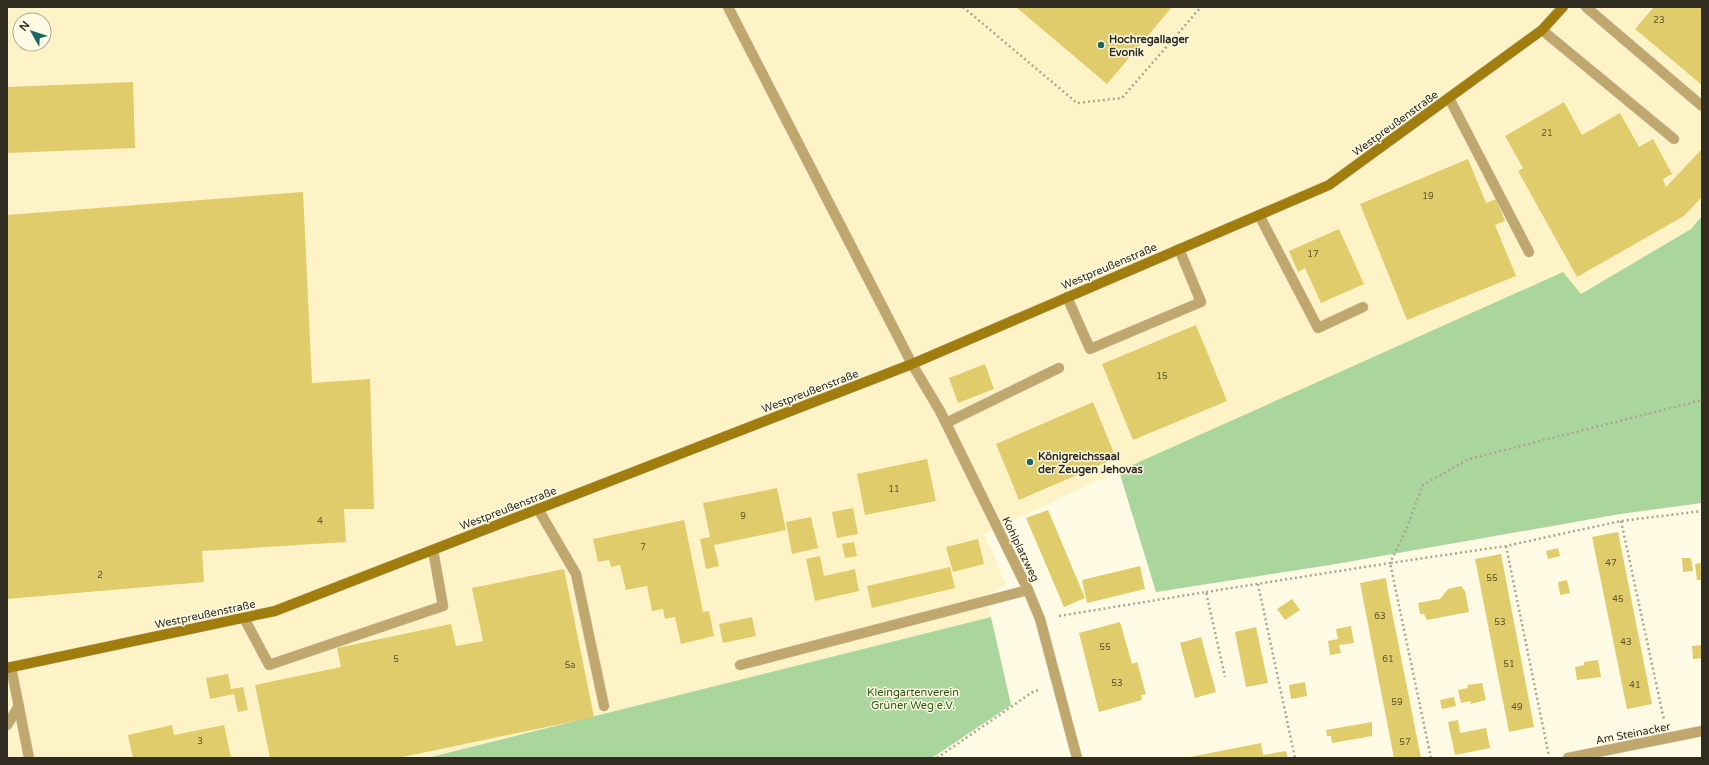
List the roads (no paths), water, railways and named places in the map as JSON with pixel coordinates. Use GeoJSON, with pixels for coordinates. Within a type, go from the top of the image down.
{"type":"FeatureCollection","features":[{"type":"Feature","properties":{"kind":"street","name":"Kohlplatzweg"},"geometry":{"type":"LineString","coordinates":[[728,7],[912,364],[946,423],[1028,590],[1040,619],[1077,758]]}},
{"type":"Feature","properties":{"kind":"street","name":"Westpreußenstraße"},"geometry":{"type":"LineString","coordinates":[[9,668],[275,611],[912,364],[1329,185],[1542,30],[1563,7]]}},
{"type":"Feature","properties":{"kind":"street"},"geometry":{"type":"LineString","coordinates":[[1586,7],[1702,106]]}},
{"type":"Feature","properties":{"kind":"street"},"geometry":{"type":"LineString","coordinates":[[1542,30],[1674,139]]}},
{"type":"Feature","properties":{"kind":"street"},"geometry":{"type":"LineString","coordinates":[[1449,98],[1530,252]]}},
{"type":"Feature","properties":{"kind":"street"},"geometry":{"type":"LineString","coordinates":[[1259,215],[1318,328],[1363,307]]}},
{"type":"Feature","properties":{"kind":"street"},"geometry":{"type":"LineString","coordinates":[[1067,297],[1090,349],[1201,302],[1179,249]]}},
{"type":"Feature","properties":{"kind":"street"},"geometry":{"type":"LineString","coordinates":[[946,423],[1059,368]]}},
{"type":"Feature","properties":{"kind":"street"},"geometry":{"type":"LineString","coordinates":[[538,509],[576,574],[604,706]]}},
{"type":"Feature","properties":{"kind":"street"},"geometry":{"type":"LineString","coordinates":[[244,618],[269,665],[443,606],[433,550]]}},
{"type":"Feature","properties":{"kind":"street"},"geometry":{"type":"LineString","coordinates":[[740,664],[1028,590]]}},
{"type":"Feature","properties":{"kind":"street"},"geometry":{"type":"LineString","coordinates":[[9,668],[19,706],[29,758]]}},
{"type":"Feature","properties":{"kind":"street"},"geometry":{"type":"LineString","coordinates":[[7,725],[19,706]]}},
{"type":"Feature","properties":{"kind":"street","name":"Am Steinacker"},"geometry":{"type":"LineString","coordinates":[[1568,758],[1702,731]]}},
{"type":"Feature","properties":{"kind":"place","name":"Hochregallager Evonik"},"geometry":{"type":"Point","coordinates":[1101,45]}},
{"type":"Feature","properties":{"kind":"place","name":"Königreichssaal der Zeugen Jehovas"},"geometry":{"type":"Point","coordinates":[1030,462]}},
{"type":"Feature","properties":{"kind":"park label","name":"Kleingartenverein Grüner Weg e.V."},"geometry":{"type":"Point","coordinates":[913,698]}}]}
